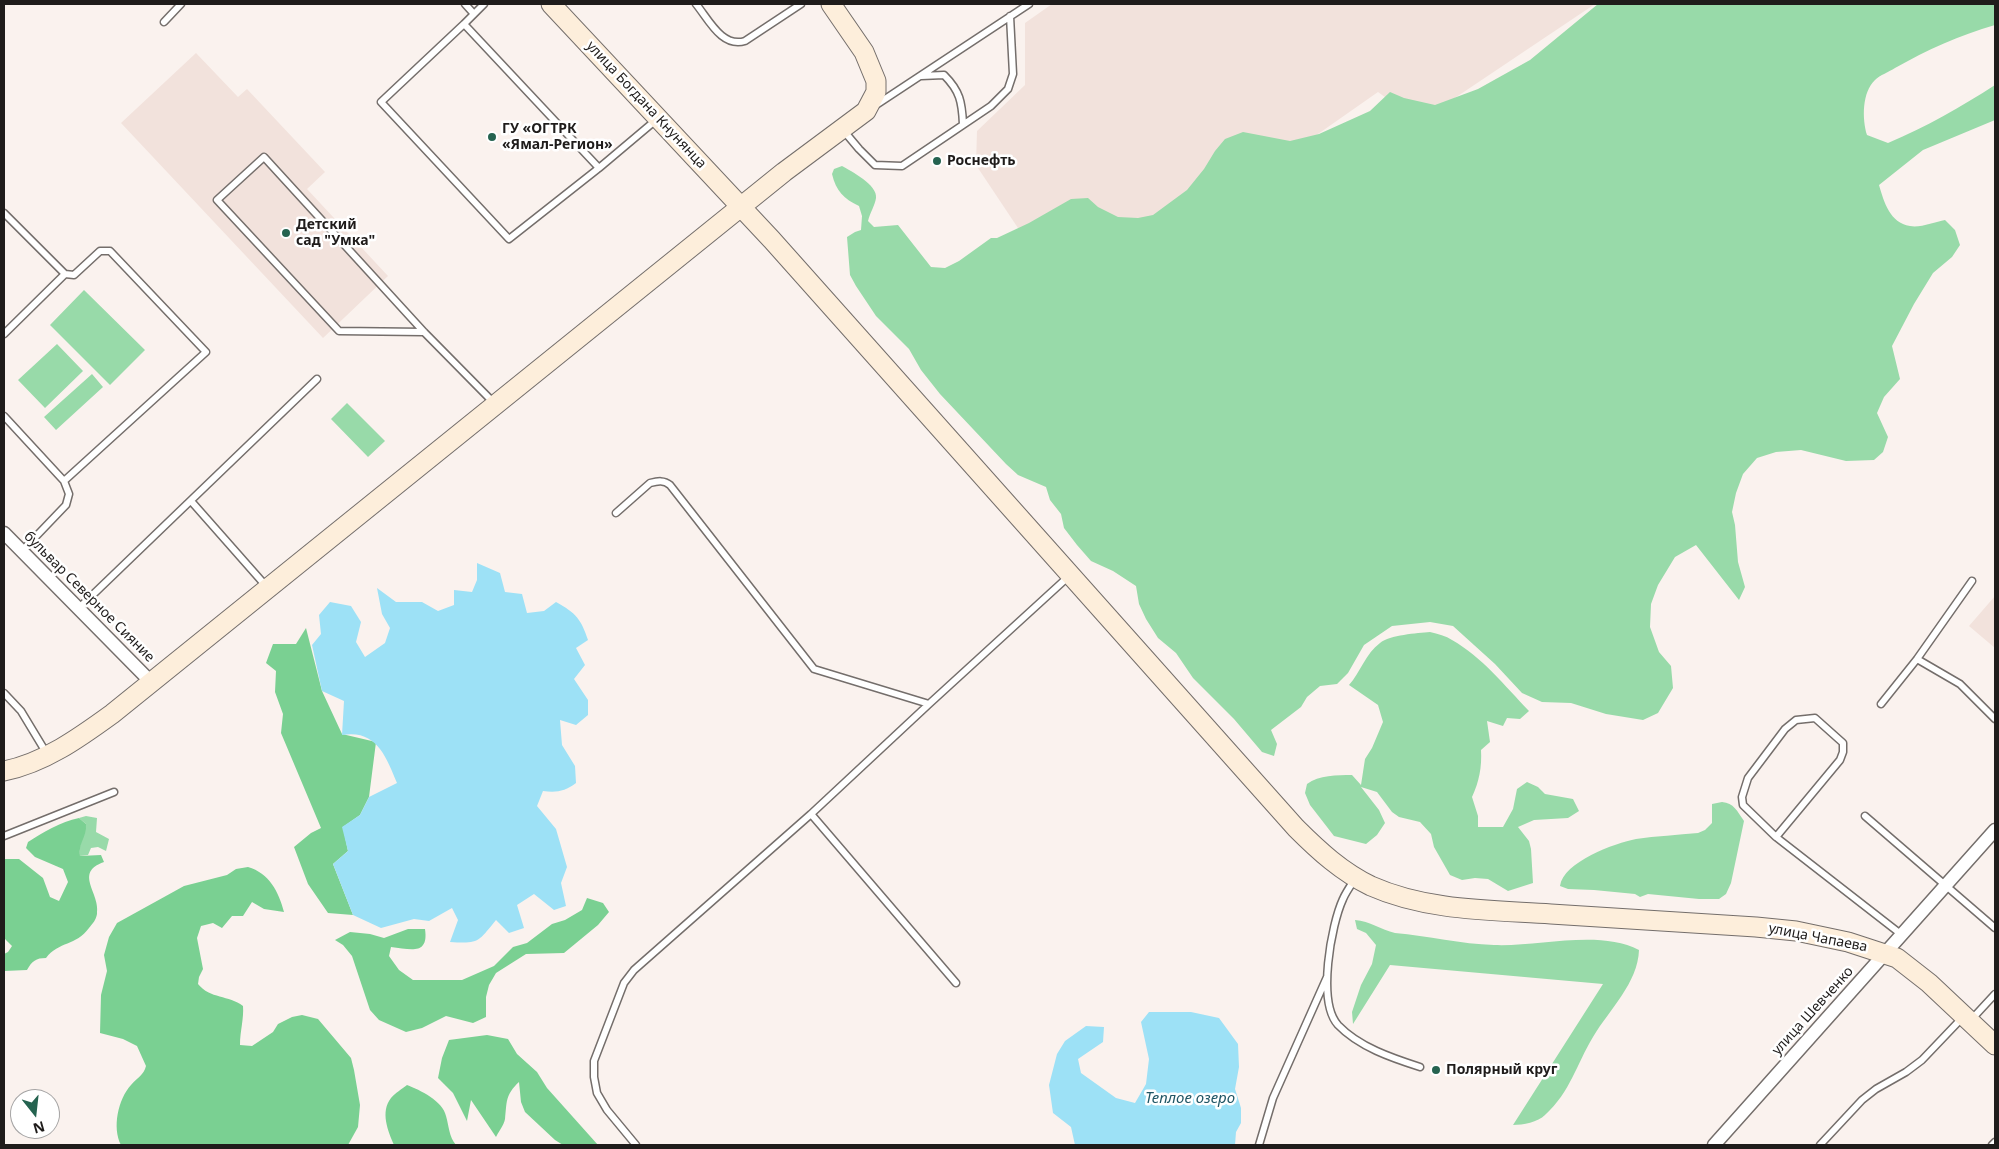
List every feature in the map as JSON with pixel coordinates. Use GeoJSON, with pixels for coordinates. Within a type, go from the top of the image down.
{"type":"FeatureCollection","features":[{"type":"Feature","properties":{"kind":"main road","name":"улица Богдана Кнунянца"},"geometry":{"type":"LineString","coordinates":[[551,4],[741,207],[1071,574]]}},
{"type":"Feature","properties":{"kind":"main road"},"geometry":{"type":"LineString","coordinates":[[4,772],[19,768],[48,755],[81,736],[152,682],[741,207],[866,111],[876,92],[876,81],[864,52],[831,4]]}},
{"type":"Feature","properties":{"kind":"main road","name":"улица Чапаева"},"geometry":{"type":"LineString","coordinates":[[1071,574],[1296,828],[1329,859],[1355,878],[1404,898],[1461,908],[1756,927],[1796,932],[1848,942],[1886,953],[1907,965],[1995,1045]]}},
{"type":"Feature","properties":{"kind":"street","name":"бульвар Северное Сияние"},"geometry":{"type":"LineString","coordinates":[[4,533],[152,682]]}},
{"type":"Feature","properties":{"kind":"street","name":"улица Шевченко"},"geometry":{"type":"LineString","coordinates":[[1714,1145],[1995,830]]}},
{"type":"Feature","properties":{"kind":"lane"},"geometry":{"type":"LineString","coordinates":[[164,22],[181,4]]}},
{"type":"Feature","properties":{"kind":"lane"},"geometry":{"type":"LineString","coordinates":[[465,4],[474,14]]}},
{"type":"Feature","properties":{"kind":"lane"},"geometry":{"type":"LineString","coordinates":[[484,4],[381,102],[509,239],[599,168],[658,118]]}},
{"type":"Feature","properties":{"kind":"lane"},"geometry":{"type":"LineString","coordinates":[[696,4],[725,39],[736,44],[745,41],[801,4]]}},
{"type":"Feature","properties":{"kind":"lane"},"geometry":{"type":"LineString","coordinates":[[866,111],[1029,4]]}},
{"type":"Feature","properties":{"kind":"lane"},"geometry":{"type":"LineString","coordinates":[[842,128],[858,149],[875,165],[902,166],[991,106],[1008,89],[1013,74],[1010,16]]}},
{"type":"Feature","properties":{"kind":"lane"},"geometry":{"type":"LineString","coordinates":[[464,24],[599,168]]}},
{"type":"Feature","properties":{"kind":"lane"},"geometry":{"type":"LineString","coordinates":[[920,76],[944,75],[954,85],[962,104],[964,124]]}},
{"type":"Feature","properties":{"kind":"lane"},"geometry":{"type":"LineString","coordinates":[[424,332],[339,331],[217,200],[264,158],[424,332],[496,404]]}},
{"type":"Feature","properties":{"kind":"lane"},"geometry":{"type":"LineString","coordinates":[[4,213],[65,274],[74,275],[100,251],[110,251],[206,352],[64,481]]}},
{"type":"Feature","properties":{"kind":"lane"},"geometry":{"type":"LineString","coordinates":[[4,334],[65,274]]}},
{"type":"Feature","properties":{"kind":"lane"},"geometry":{"type":"LineString","coordinates":[[79,608],[317,379]]}},
{"type":"Feature","properties":{"kind":"lane"},"geometry":{"type":"LineString","coordinates":[[4,416],[64,481],[69,494],[66,505],[22,551]]}},
{"type":"Feature","properties":{"kind":"lane"},"geometry":{"type":"LineString","coordinates":[[616,513],[650,483],[657,481],[666,482],[814,669],[929,704]]}},
{"type":"Feature","properties":{"kind":"lane"},"geometry":{"type":"LineString","coordinates":[[191,501],[269,588]]}},
{"type":"Feature","properties":{"kind":"lane"},"geometry":{"type":"LineString","coordinates":[[636,1145],[607,1110],[597,1093],[594,1078],[594,1061],[624,983],[634,970],[811,814],[1071,574]]}},
{"type":"Feature","properties":{"kind":"lane"},"geometry":{"type":"LineString","coordinates":[[1881,704],[1917,659],[1972,581]]}},
{"type":"Feature","properties":{"kind":"lane"},"geometry":{"type":"LineString","coordinates":[[1917,659],[1960,684],[1995,718]]}},
{"type":"Feature","properties":{"kind":"lane"},"geometry":{"type":"LineString","coordinates":[[4,693],[21,711],[48,755]]}},
{"type":"Feature","properties":{"kind":"lane"},"geometry":{"type":"LineString","coordinates":[[1776,837],[1840,760],[1843,752],[1842,743],[1815,718],[1796,720],[1785,729],[1748,778],[1742,797],[1743,805],[1776,837],[1902,935]]}},
{"type":"Feature","properties":{"kind":"lane"},"geometry":{"type":"LineString","coordinates":[[4,836],[114,792]]}},
{"type":"Feature","properties":{"kind":"lane"},"geometry":{"type":"LineString","coordinates":[[811,814],[956,983]]}},
{"type":"Feature","properties":{"kind":"lane"},"geometry":{"type":"LineString","coordinates":[[1865,816],[1995,928]]}},
{"type":"Feature","properties":{"kind":"lane"},"geometry":{"type":"LineString","coordinates":[[1355,878],[1343,898],[1333,934],[1328,976],[1329,1002],[1332,1016],[1338,1025],[1362,1043],[1396,1059],[1420,1067]]}},
{"type":"Feature","properties":{"kind":"lane"},"geometry":{"type":"LineString","coordinates":[[1259,1145],[1273,1098],[1328,976]]}},
{"type":"Feature","properties":{"kind":"lane"},"geometry":{"type":"LineString","coordinates":[[1821,1145],[1862,1100],[1922,1060],[1995,994]]}},
{"type":"Feature","properties":{"kind":"lane"},"geometry":{"type":"LineString","coordinates":[[1992,1145],[1995,1142]]}},
{"type":"Feature","properties":{"kind":"shaded area"},"geometry":{"type":"Polygon","coordinates":[[[1052,4],[1595,4],[1419,122],[1378,92],[1288,155],[1142,277],[1030,246],[976,165],[977,131],[1025,85],[1025,23],[1052,4]]]}},
{"type":"Feature","properties":{"kind":"shaded area","name":"Детский сад \"Умка\""},"geometry":{"type":"Polygon","coordinates":[[[196,53],[238,97],[247,89],[325,172],[307,189],[388,276],[323,338],[121,123],[196,53]]]}},
{"type":"Feature","properties":{"kind":"shaded area"},"geometry":{"type":"Polygon","coordinates":[[[1995,596],[1995,648],[1969,626],[1995,596]]]}},
{"type":"Feature","properties":{"kind":"green space"},"geometry":{"type":"Polygon","coordinates":[[[1598,4],[1995,4],[1995,25],[1969,33],[1919,55],[1882,75],[1871,85],[1865,98],[1864,121],[1867,135],[1888,143],[1943,116],[1995,85],[1995,120],[1923,150],[1879,185],[1889,211],[1897,221],[1910,226],[1923,226],[1945,220],[1955,230],[1960,245],[1952,257],[1933,273],[1892,346],[1900,379],[1884,397],[1877,413],[1888,437],[1883,452],[1874,460],[1846,461],[1801,450],[1776,452],[1757,458],[1743,474],[1732,512],[1738,562],[1745,587],[1739,600],[1696,545],[1675,557],[1658,585],[1651,604],[1650,627],[1659,652],[1671,666],[1673,688],[1658,713],[1643,720],[1606,714],[1571,703],[1542,702],[1522,693],[1495,664],[1453,626],[1430,622],[1392,626],[1364,645],[1348,673],[1337,684],[1320,686],[1307,697],[1301,707],[1271,730],[1277,744],[1274,756],[1262,752],[1234,719],[1193,678],[1176,653],[1158,638],[1139,604],[1136,586],[1113,571],[1091,561],[1064,528],[1061,514],[1050,500],[1046,487],[1018,475],[1006,464],[940,394],[921,370],[909,349],[876,316],[850,275],[847,237],[861,230],[862,216],[859,206],[838,190],[832,174],[834,169],[842,166],[863,179],[873,188],[876,198],[868,221],[874,227],[898,225],[931,267],[945,268],[959,261],[991,238],[997,238],[1029,223],[1071,199],[1088,198],[1098,207],[1118,217],[1138,218],[1153,215],[1187,190],[1225,139],[1243,132],[1290,141],[1319,134],[1370,111],[1390,92],[1404,98],[1435,105],[1478,89],[1530,60],[1598,4]]]}},
{"type":"Feature","properties":{"kind":"green space"},"geometry":{"type":"Polygon","coordinates":[[[84,290],[145,350],[110,385],[50,325],[84,290]]]}},
{"type":"Feature","properties":{"kind":"green space"},"geometry":{"type":"Polygon","coordinates":[[[57,344],[83,371],[45,408],[18,380],[57,344]]]}},
{"type":"Feature","properties":{"kind":"green space"},"geometry":{"type":"Polygon","coordinates":[[[92,374],[103,387],[56,430],[44,417],[92,374]]]}},
{"type":"Feature","properties":{"kind":"green space"},"geometry":{"type":"Polygon","coordinates":[[[347,403],[385,441],[368,457],[331,419],[347,403]]]}},
{"type":"Feature","properties":{"kind":"green space"},"geometry":{"type":"Polygon","coordinates":[[[306,628],[322,691],[342,734],[376,742],[369,797],[360,815],[343,827],[348,851],[333,864],[353,915],[328,913],[308,884],[294,847],[311,833],[321,828],[281,733],[283,714],[275,692],[276,671],[266,663],[273,644],[296,644],[306,628]]]}},
{"type":"Feature","properties":{"kind":"green space"},"geometry":{"type":"Polygon","coordinates":[[[1430,632],[1442,635],[1463,647],[1493,672],[1529,711],[1520,719],[1507,718],[1503,726],[1487,721],[1490,742],[1481,750],[1480,774],[1472,797],[1478,816],[1478,827],[1503,827],[1513,809],[1517,789],[1527,782],[1538,787],[1545,794],[1573,799],[1579,811],[1568,818],[1534,820],[1518,827],[1529,841],[1533,883],[1508,891],[1488,879],[1462,880],[1450,875],[1434,847],[1431,834],[1420,822],[1399,817],[1392,812],[1377,792],[1361,787],[1379,810],[1385,823],[1377,835],[1366,844],[1334,836],[1310,805],[1305,793],[1307,784],[1328,776],[1352,775],[1361,785],[1365,759],[1383,722],[1378,705],[1349,685],[1371,652],[1384,640],[1397,636],[1430,632]]]}},
{"type":"Feature","properties":{"kind":"green space"},"geometry":{"type":"Polygon","coordinates":[[[1722,802],[1732,806],[1744,821],[1731,883],[1726,894],[1719,899],[1648,894],[1640,897],[1635,894],[1568,889],[1560,886],[1563,877],[1570,869],[1604,849],[1636,839],[1698,833],[1705,830],[1712,823],[1712,804],[1722,802]]]}},
{"type":"Feature","properties":{"kind":"green space"},"geometry":{"type":"Polygon","coordinates":[[[86,816],[97,818],[96,832],[109,839],[106,851],[98,847],[91,848],[88,855],[80,856],[80,844],[86,824],[79,818],[86,816]]]}},
{"type":"Feature","properties":{"kind":"green space"},"geometry":{"type":"Polygon","coordinates":[[[79,818],[86,824],[80,847],[80,856],[101,855],[104,862],[90,872],[89,878],[97,906],[95,920],[79,938],[56,949],[46,958],[35,961],[27,970],[4,971],[4,954],[12,946],[5,939],[4,933],[4,859],[19,859],[43,878],[50,897],[59,901],[68,882],[63,869],[35,857],[26,848],[28,842],[46,831],[79,818]]]}},
{"type":"Feature","properties":{"kind":"green space"},"geometry":{"type":"Polygon","coordinates":[[[248,867],[262,874],[272,884],[284,912],[264,909],[252,902],[243,916],[232,916],[222,928],[213,923],[201,926],[197,938],[203,969],[198,984],[214,995],[232,1000],[243,1006],[240,1045],[252,1046],[273,1032],[278,1024],[292,1017],[302,1015],[318,1019],[351,1058],[360,1105],[358,1127],[348,1145],[121,1145],[117,1130],[120,1106],[126,1091],[142,1074],[146,1066],[137,1046],[123,1039],[100,1033],[101,995],[107,971],[104,955],[109,937],[117,923],[184,886],[227,875],[236,869],[248,867]]]}},
{"type":"Feature","properties":{"kind":"green space"},"geometry":{"type":"Polygon","coordinates":[[[587,898],[603,903],[609,912],[598,925],[564,953],[526,954],[496,973],[489,985],[486,997],[486,1017],[473,1023],[446,1016],[422,1028],[406,1032],[379,1020],[370,1010],[352,956],[343,945],[335,940],[350,932],[370,934],[384,938],[408,929],[425,929],[424,943],[421,947],[411,949],[391,947],[389,956],[399,970],[413,980],[462,980],[494,966],[513,947],[527,943],[552,924],[565,920],[582,910],[587,898]]]}},
{"type":"Feature","properties":{"kind":"green space"},"geometry":{"type":"Polygon","coordinates":[[[1355,920],[1395,933],[1469,943],[1511,945],[1587,940],[1623,944],[1639,950],[1634,974],[1622,996],[1587,1047],[1561,1097],[1538,1120],[1513,1125],[1603,984],[1390,965],[1353,1024],[1352,1012],[1361,985],[1372,964],[1376,945],[1366,933],[1357,929],[1355,920]]]}},
{"type":"Feature","properties":{"kind":"green space"},"geometry":{"type":"Polygon","coordinates":[[[487,1035],[508,1039],[517,1054],[537,1072],[547,1088],[598,1145],[563,1145],[555,1140],[525,1112],[521,1102],[519,1082],[509,1095],[503,1126],[496,1137],[471,1100],[467,1121],[453,1093],[438,1078],[442,1058],[449,1040],[487,1035]]]}},
{"type":"Feature","properties":{"kind":"green space"},"geometry":{"type":"Polygon","coordinates":[[[407,1085],[436,1101],[444,1111],[456,1145],[394,1145],[386,1122],[386,1109],[391,1098],[407,1085]]]}},
{"type":"Feature","properties":{"kind":"water"},"geometry":{"type":"Polygon","coordinates":[[[477,563],[500,573],[505,592],[522,594],[527,613],[544,611],[556,602],[577,617],[588,640],[576,648],[585,665],[574,679],[588,700],[588,715],[576,725],[560,720],[562,745],[575,766],[576,783],[561,791],[543,791],[537,806],[556,829],[567,867],[561,883],[566,906],[554,910],[534,894],[517,905],[524,928],[509,933],[496,920],[481,937],[473,942],[450,942],[458,920],[452,908],[429,921],[414,919],[381,928],[353,915],[333,864],[348,851],[342,827],[360,815],[369,797],[397,783],[384,754],[371,740],[354,734],[342,735],[344,701],[322,691],[312,645],[321,634],[319,615],[330,602],[351,606],[361,622],[356,642],[365,657],[385,643],[390,628],[382,614],[377,588],[396,602],[422,602],[438,611],[454,605],[454,590],[472,592],[477,580],[477,563]]]}},
{"type":"Feature","properties":{"kind":"water","name":"Теплое озеро"},"geometry":{"type":"Polygon","coordinates":[[[1149,1012],[1191,1012],[1219,1018],[1238,1044],[1239,1067],[1235,1089],[1241,1108],[1241,1123],[1236,1132],[1235,1145],[1075,1145],[1071,1127],[1053,1113],[1049,1085],[1057,1054],[1065,1041],[1086,1026],[1104,1027],[1103,1042],[1078,1059],[1081,1073],[1116,1098],[1135,1103],[1146,1084],[1149,1059],[1141,1022],[1149,1012]]]}},
{"type":"Feature","properties":{"kind":"place","name":"ГУ «ОГТРК «Ямал-Регион»"},"geometry":{"type":"Point","coordinates":[492,137]}},
{"type":"Feature","properties":{"kind":"place","name":"Роснефть"},"geometry":{"type":"Point","coordinates":[937,161]}},
{"type":"Feature","properties":{"kind":"place","name":"Детский сад \"Умка\""},"geometry":{"type":"Point","coordinates":[286,233]}},
{"type":"Feature","properties":{"kind":"place","name":"Полярный круг"},"geometry":{"type":"Point","coordinates":[1436,1070]}}]}
